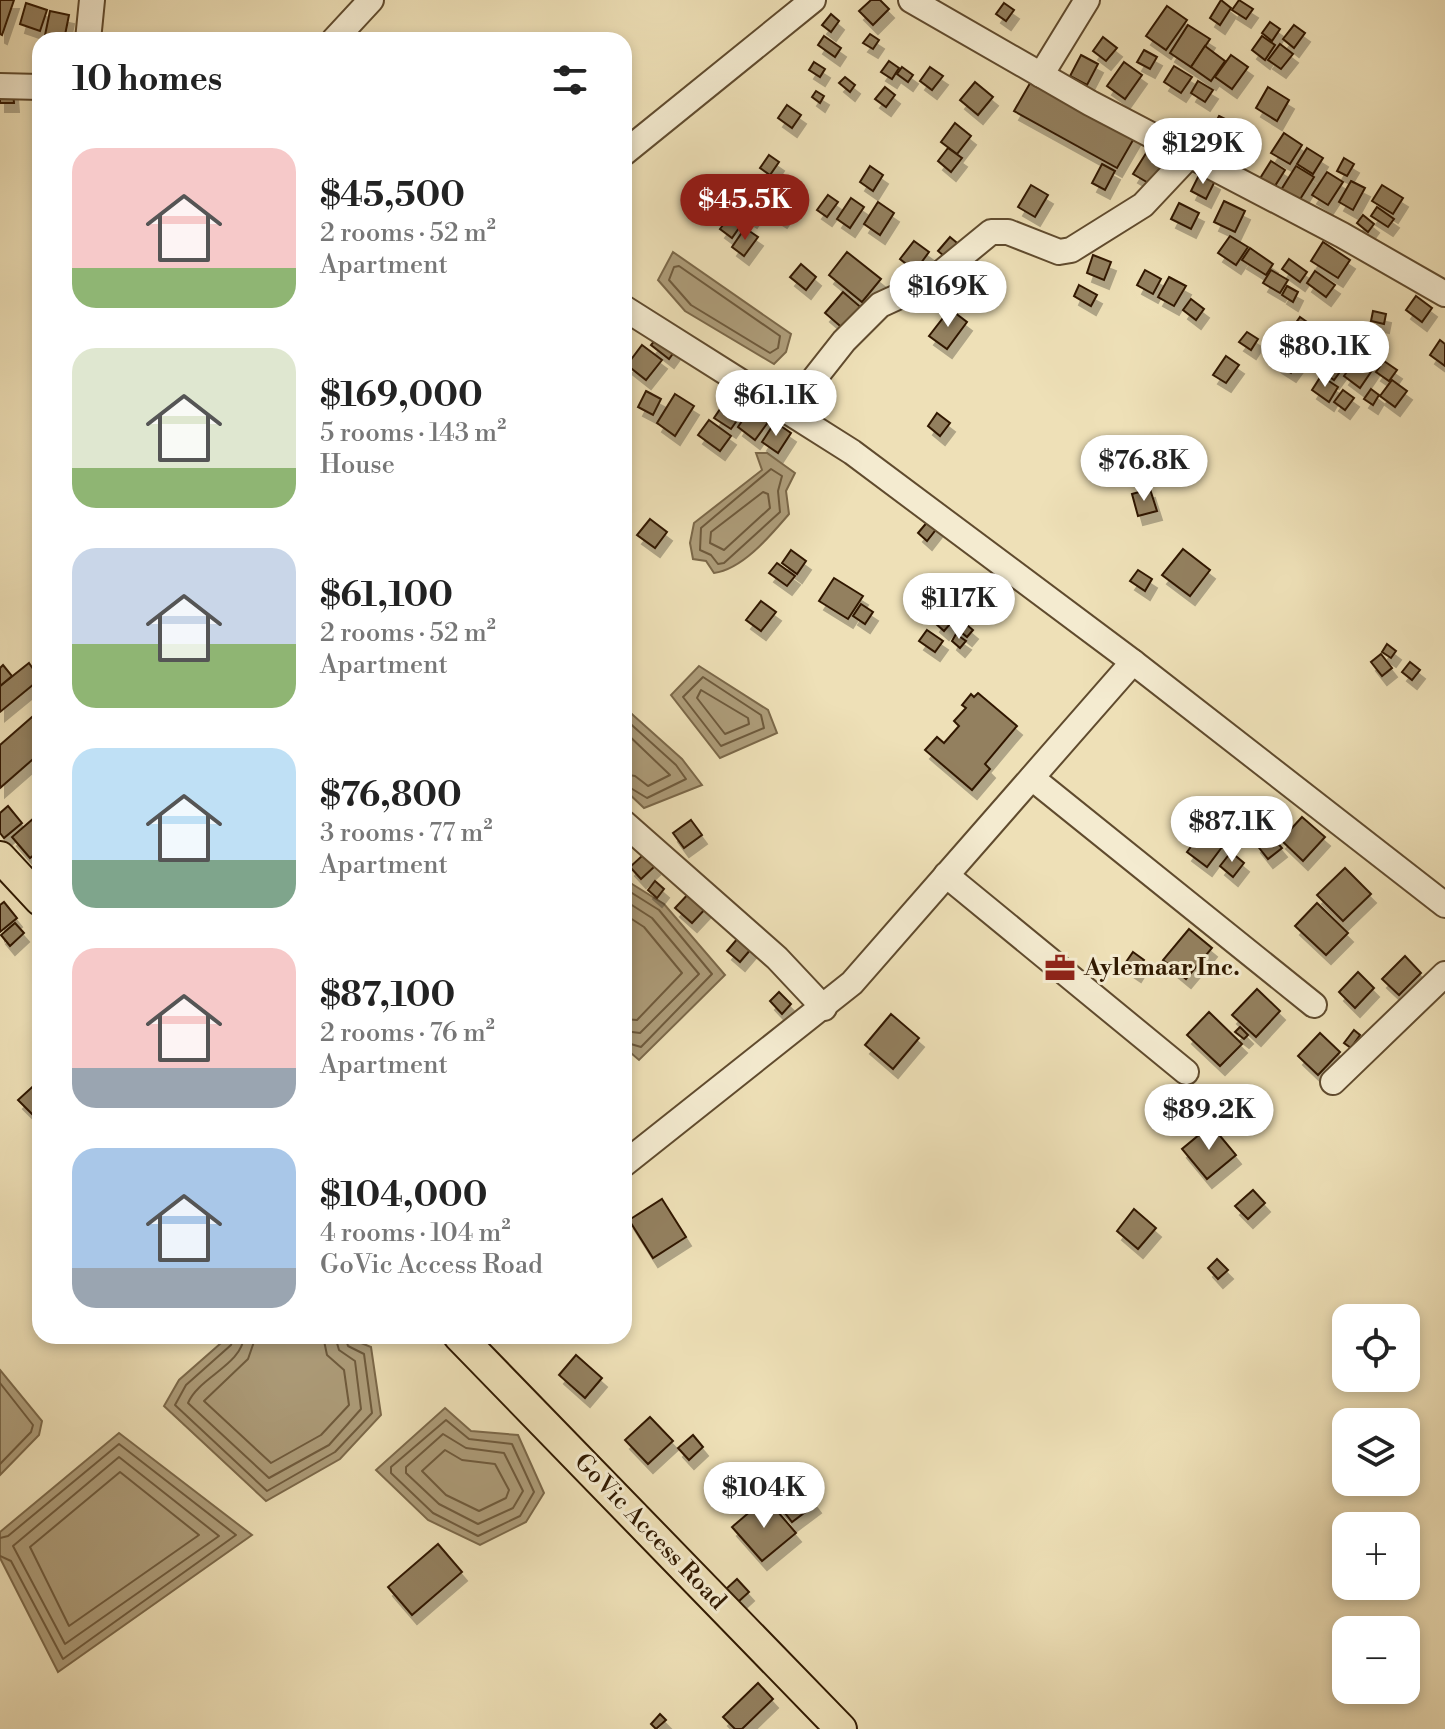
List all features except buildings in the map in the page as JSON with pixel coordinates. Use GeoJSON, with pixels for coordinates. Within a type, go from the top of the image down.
{"type":"FeatureCollection","features":[{"type":"Feature","properties":{"kind":"main road"},"geometry":{"type":"LineString","coordinates":[[0,857],[32,891]]}},
{"type":"Feature","properties":{"kind":"main road","name":"GoVic Access Road"},"geometry":{"type":"LineString","coordinates":[[467,1344],[841,1729]]}},
{"type":"Feature","properties":{"kind":"street"},"geometry":{"type":"LineString","coordinates":[[89,32],[92,0]]}},
{"type":"Feature","properties":{"kind":"street"},"geometry":{"type":"LineString","coordinates":[[341,32],[371,0]]}},
{"type":"Feature","properties":{"kind":"street"},"geometry":{"type":"LineString","coordinates":[[632,147],[813,0]]}},
{"type":"Feature","properties":{"kind":"street"},"geometry":{"type":"LineString","coordinates":[[911,0],[1041,75],[1445,294]]}},
{"type":"Feature","properties":{"kind":"street"},"geometry":{"type":"LineString","coordinates":[[1041,75],[1087,0]]}},
{"type":"Feature","properties":{"kind":"street"},"geometry":{"type":"LineString","coordinates":[[0,86],[32,87]]}},
{"type":"Feature","properties":{"kind":"street"},"geometry":{"type":"LineString","coordinates":[[788,412],[844,341],[880,305],[930,282],[991,232],[1008,232],[1059,252],[1071,250],[1143,205],[1190,155]]}},
{"type":"Feature","properties":{"kind":"street"},"geometry":{"type":"LineString","coordinates":[[632,313],[852,452],[1133,662],[1445,905]]}},
{"type":"Feature","properties":{"kind":"street"},"geometry":{"type":"LineString","coordinates":[[632,1158],[852,983],[1133,662]]}},
{"type":"Feature","properties":{"kind":"street"},"geometry":{"type":"LineString","coordinates":[[1032,778],[1314,1005]]}},
{"type":"Feature","properties":{"kind":"street"},"geometry":{"type":"LineString","coordinates":[[632,830],[777,958],[824,1008]]}},
{"type":"Feature","properties":{"kind":"street"},"geometry":{"type":"LineString","coordinates":[[946,875],[1186,1072]]}},
{"type":"Feature","properties":{"kind":"street"},"geometry":{"type":"LineString","coordinates":[[1333,1082],[1445,974]]}},
{"type":"Feature","properties":{"kind":"water"},"geometry":{"type":"Polygon","coordinates":[[[673,252],[791,334],[786,352],[774,364],[685,311],[658,280],[673,252]]]}},
{"type":"Feature","properties":{"kind":"water"},"geometry":{"type":"Polygon","coordinates":[[[756,453],[767,453],[795,473],[786,491],[789,514],[745,558],[714,573],[706,561],[693,559],[690,543],[694,523],[762,470],[756,453]]]}},
{"type":"Feature","properties":{"kind":"water"},"geometry":{"type":"Polygon","coordinates":[[[699,666],[768,710],[777,733],[720,758],[671,695],[699,666]]]}},
{"type":"Feature","properties":{"kind":"water"},"geometry":{"type":"Polygon","coordinates":[[[632,714],[682,759],[702,785],[644,808],[632,797],[632,714]]]}},
{"type":"Feature","properties":{"kind":"water"},"geometry":{"type":"Polygon","coordinates":[[[632,884],[664,904],[725,975],[639,1060],[632,1054],[632,884]]]}},
{"type":"Feature","properties":{"kind":"water"},"geometry":{"type":"Polygon","coordinates":[[[220,1344],[364,1344],[371,1347],[381,1415],[340,1459],[266,1501],[164,1406],[179,1380],[220,1344]]]}},
{"type":"Feature","properties":{"kind":"water"},"geometry":{"type":"Polygon","coordinates":[[[0,1370],[42,1421],[39,1435],[0,1475],[0,1370]]]}},
{"type":"Feature","properties":{"kind":"water"},"geometry":{"type":"Polygon","coordinates":[[[445,1408],[471,1431],[518,1435],[544,1493],[526,1522],[480,1545],[428,1520],[376,1470],[445,1408]]]}},
{"type":"Feature","properties":{"kind":"water"},"geometry":{"type":"Polygon","coordinates":[[[119,1433],[252,1535],[58,1672],[0,1558],[0,1532],[119,1433]]]}},
{"type":"Feature","properties":{"kind":"place","name":"Aylemaar Inc."},"geometry":{"type":"Point","coordinates":[1060,968]}}]}
